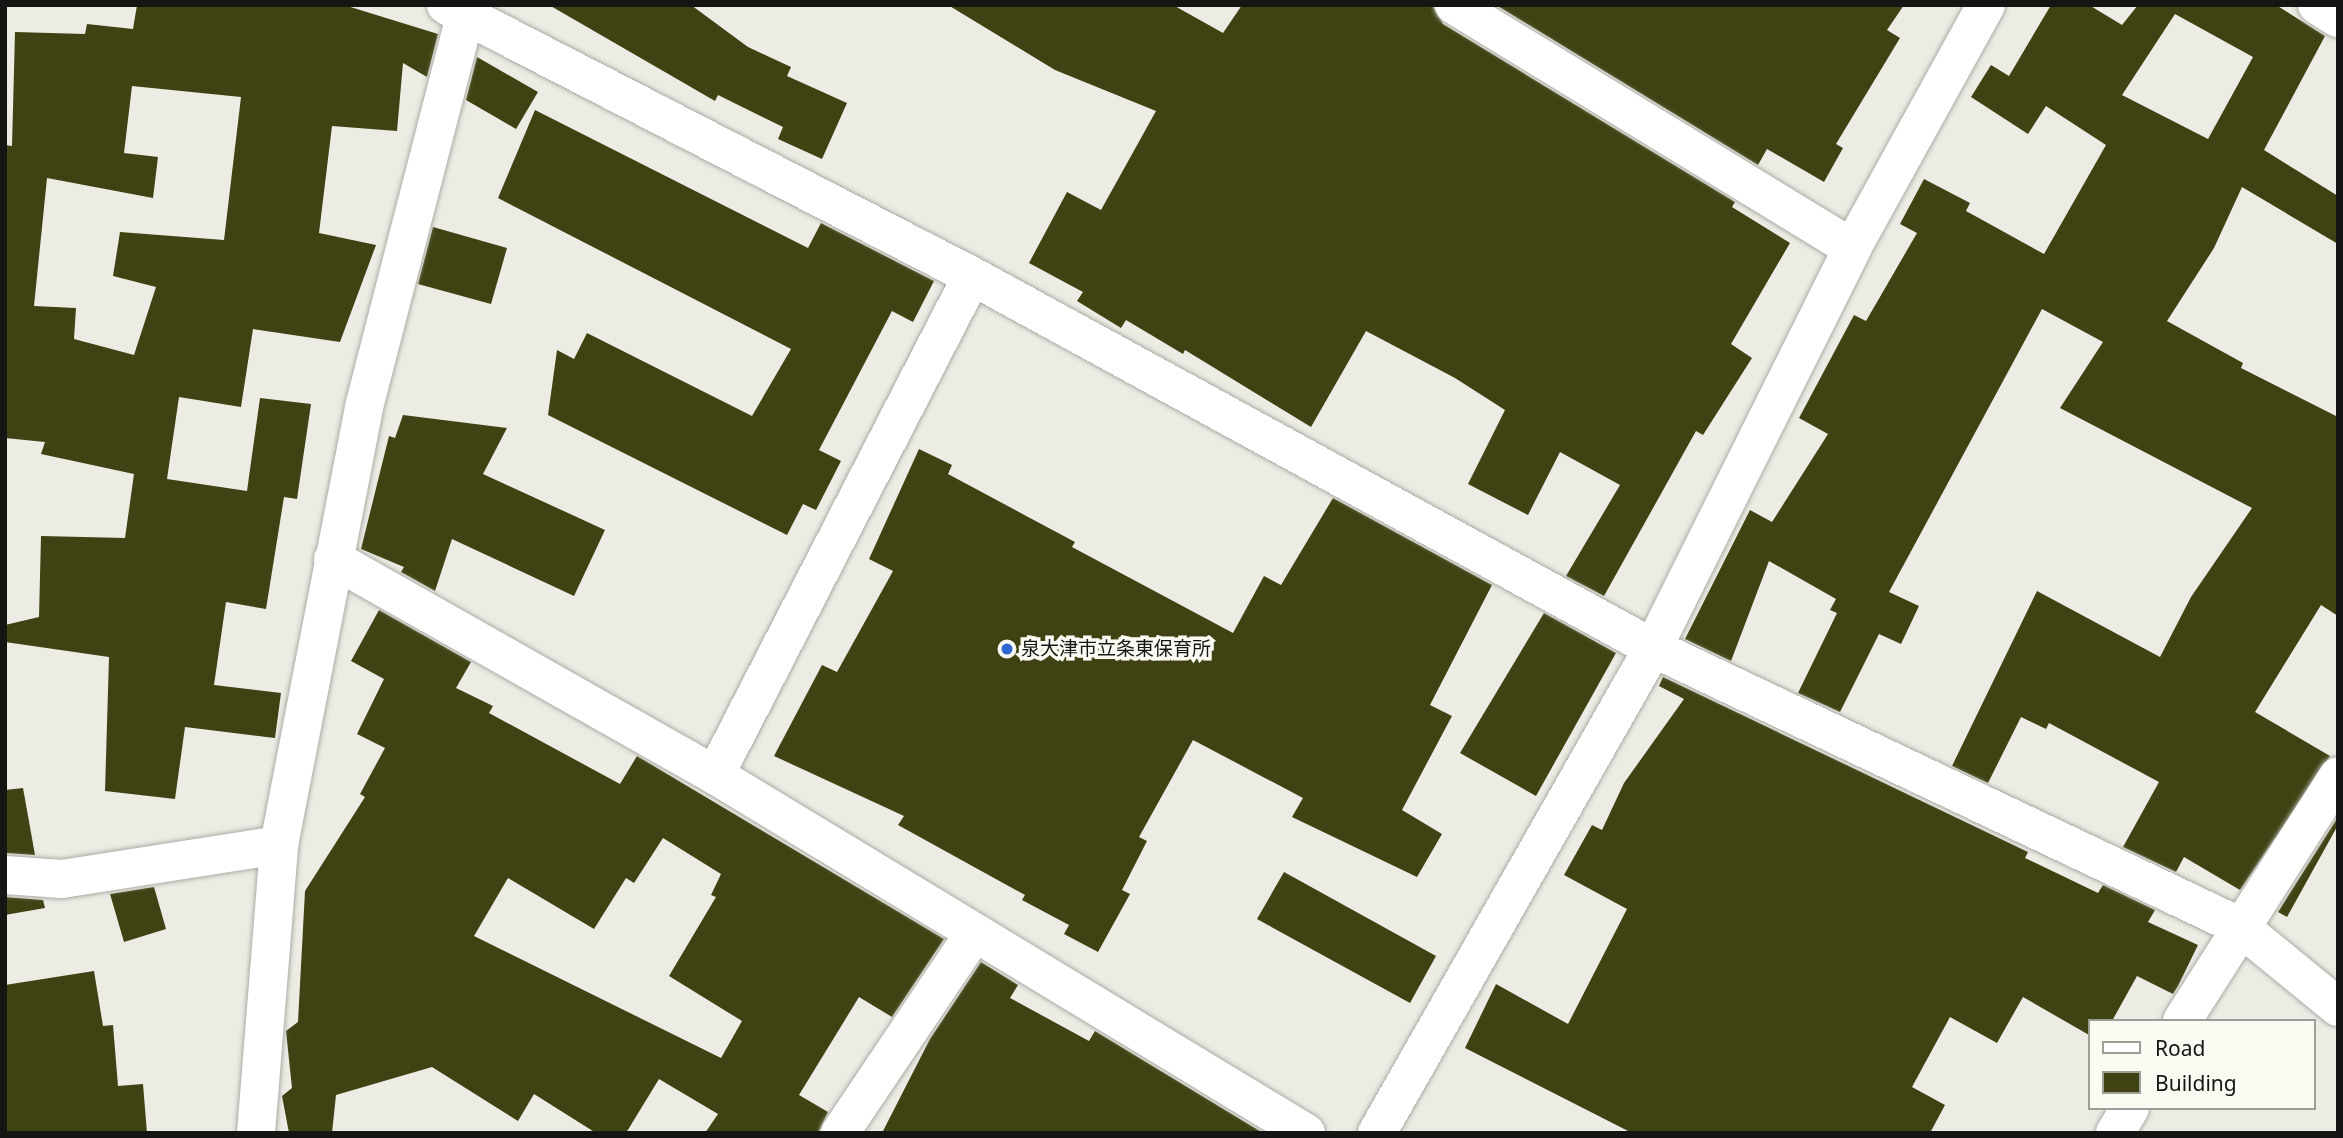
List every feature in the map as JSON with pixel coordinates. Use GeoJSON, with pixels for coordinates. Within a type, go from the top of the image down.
{"type":"FeatureCollection","features":[{"type":"Feature","properties":{"kind":"street"},"geometry":{"type":"LineString","coordinates":[[1454,5],[1852,248]]}},
{"type":"Feature","properties":{"kind":"street"},"geometry":{"type":"LineString","coordinates":[[1377,1133],[1653,648],[1852,248],[1986,5]]}},
{"type":"Feature","properties":{"kind":"street"},"geometry":{"type":"LineString","coordinates":[[2316,5],[2338,18]]}},
{"type":"Feature","properties":{"kind":"street"},"geometry":{"type":"LineString","coordinates":[[256,1133],[279,845],[364,407],[460,9],[972,276],[1653,648],[2239,926],[2338,1007]]}},
{"type":"Feature","properties":{"kind":"street"},"geometry":{"type":"LineString","coordinates":[[715,775],[972,276]]}},
{"type":"Feature","properties":{"kind":"street"},"geometry":{"type":"LineString","coordinates":[[333,559],[715,775],[973,935],[1306,1133]]}},
{"type":"Feature","properties":{"kind":"street"},"geometry":{"type":"LineString","coordinates":[[2183,1019],[2239,926],[2338,776]]}},
{"type":"Feature","properties":{"kind":"street"},"geometry":{"type":"LineString","coordinates":[[5,875],[62,879],[279,845]]}},
{"type":"Feature","properties":{"kind":"street"},"geometry":{"type":"LineString","coordinates":[[840,1133],[973,935]]}},
{"type":"Feature","properties":{"kind":"street"},"geometry":{"type":"LineString","coordinates":[[2115,1133],[2129,1110]]}},
{"type":"Feature","properties":{"kind":"building"},"geometry":{"type":"Polygon","coordinates":[[[137,5],[344,5],[438,34],[427,77],[403,63],[397,131],[332,126],[319,233],[376,245],[340,342],[253,329],[241,407],[179,397],[167,479],[247,491],[260,398],[311,404],[297,499],[284,497],[266,609],[226,602],[214,685],[281,693],[275,738],[185,727],[175,799],[105,791],[109,657],[5,642],[5,625],[39,617],[41,536],[125,538],[134,474],[41,454],[45,442],[5,438],[5,145],[12,146],[15,32],[85,34],[87,24],[133,29],[137,5]],[[132,86],[124,153],[158,157],[153,198],[47,178],[34,306],[76,308],[74,339],[134,355],[156,287],[113,276],[120,232],[224,240],[241,97],[132,86]]]}},
{"type":"Feature","properties":{"kind":"building"},"geometry":{"type":"Polygon","coordinates":[[[549,5],[691,5],[748,47],[791,67],[787,76],[847,103],[822,159],[778,139],[783,127],[718,95],[715,101],[549,5]]]}},
{"type":"Feature","properties":{"kind":"building"},"geometry":{"type":"Polygon","coordinates":[[[948,5],[1173,5],[1223,33],[1242,5],[1432,5],[1443,24],[1735,202],[1732,207],[1790,243],[1731,344],[1752,358],[1703,435],[1696,431],[1604,596],[1566,576],[1620,485],[1560,452],[1528,515],[1468,484],[1505,410],[1455,378],[1366,331],[1311,427],[1185,350],[1183,354],[1126,320],[1121,328],[1077,301],[1083,292],[1029,263],[1067,192],[1101,210],[1156,111],[1055,70],[948,5]]]}},
{"type":"Feature","properties":{"kind":"building"},"geometry":{"type":"Polygon","coordinates":[[[1496,5],[1904,5],[1887,30],[1900,38],[1836,144],[1843,148],[1824,182],[1767,149],[1758,165],[1496,5]]]}},
{"type":"Feature","properties":{"kind":"building"},"geometry":{"type":"Polygon","coordinates":[[[2051,5],[2089,5],[2122,25],[2138,5],[2276,5],[2325,36],[2264,150],[2338,196],[2338,244],[2242,187],[2214,248],[2167,321],[2243,363],[2241,368],[2338,417],[2338,616],[2321,605],[2255,712],[2330,756],[2240,890],[2184,857],[2176,872],[2123,847],[2159,782],[2049,723],[2046,729],[2021,717],[1988,783],[1952,766],[2037,591],[2160,657],[2191,597],[2252,508],[2060,408],[2103,342],[2042,309],[1889,592],[1919,606],[1901,644],[1879,634],[1840,712],[1798,693],[1837,613],[1830,610],[1836,599],[1769,561],[1731,661],[1685,639],[1750,510],[1772,522],[1828,434],[1799,418],[1854,315],[1866,321],[1917,233],[1900,224],[1924,179],[1970,203],[1966,211],[2044,254],[2106,145],[2046,106],[2028,134],[1971,97],[1991,65],[2009,76],[2051,5]],[[2175,14],[2122,95],[2208,139],[2253,57],[2175,14]]]}},
{"type":"Feature","properties":{"kind":"building"},"geometry":{"type":"Polygon","coordinates":[[[477,57],[538,92],[516,129],[466,100],[477,57]]]}},
{"type":"Feature","properties":{"kind":"building"},"geometry":{"type":"Polygon","coordinates":[[[535,110],[808,248],[821,223],[934,281],[913,322],[892,311],[819,450],[841,461],[816,510],[803,504],[787,535],[548,415],[557,350],[574,359],[587,333],[752,416],[791,349],[498,198],[535,110]]]}},
{"type":"Feature","properties":{"kind":"building"},"geometry":{"type":"Polygon","coordinates":[[[433,227],[507,248],[491,304],[418,284],[433,227]]]}},
{"type":"Feature","properties":{"kind":"building"},"geometry":{"type":"Polygon","coordinates":[[[403,415],[507,428],[483,474],[605,530],[574,596],[452,539],[435,591],[401,572],[404,567],[361,549],[389,436],[395,438],[403,415]]]}},
{"type":"Feature","properties":{"kind":"building"},"geometry":{"type":"Polygon","coordinates":[[[919,449],[952,465],[948,474],[1075,542],[1072,547],[1233,633],[1264,576],[1281,585],[1333,498],[1492,585],[1430,705],[1452,716],[1402,810],[1442,834],[1417,877],[1292,817],[1303,798],[1193,740],[1139,837],[1147,841],[1122,890],[1130,894],[1098,952],[1064,934],[1069,925],[1022,900],[1025,895],[898,825],[904,816],[774,756],[822,665],[837,672],[893,571],[869,559],[919,449]]]}},
{"type":"Feature","properties":{"kind":"building"},"geometry":{"type":"Polygon","coordinates":[[[379,610],[471,662],[456,688],[493,706],[489,713],[620,784],[637,756],[944,939],[892,1017],[859,997],[799,1095],[828,1112],[818,1133],[705,1133],[718,1114],[659,1079],[626,1133],[596,1133],[534,1094],[518,1121],[432,1067],[336,1095],[332,1133],[289,1133],[282,1096],[292,1088],[286,1031],[298,1022],[305,891],[365,797],[360,794],[385,748],[357,734],[384,679],[351,661],[379,610]],[[663,838],[634,883],[626,878],[594,929],[508,878],[474,936],[721,1058],[742,1021],[669,976],[716,897],[711,895],[721,874],[663,838]]]}},
{"type":"Feature","properties":{"kind":"building"},"geometry":{"type":"Polygon","coordinates":[[[1544,613],[1616,653],[1536,796],[1460,753],[1544,613]]]}},
{"type":"Feature","properties":{"kind":"building"},"geometry":{"type":"Polygon","coordinates":[[[1663,677],[2028,852],[2025,858],[2098,893],[2103,885],[2155,910],[2148,922],[2198,945],[2178,986],[2173,994],[2137,976],[2113,1019],[2088,1019],[2088,1034],[2023,997],[1997,1043],[1950,1017],[1912,1087],[1945,1105],[1930,1133],[1632,1133],[1465,1048],[1496,984],[1568,1024],[1627,909],[1564,875],[1592,825],[1602,830],[1624,783],[1684,699],[1659,686],[1663,677]]]}},
{"type":"Feature","properties":{"kind":"building"},"geometry":{"type":"Polygon","coordinates":[[[23,788],[35,855],[5,853],[5,790],[23,788]]]}},
{"type":"Feature","properties":{"kind":"building"},"geometry":{"type":"Polygon","coordinates":[[[2338,817],[2338,825],[2287,917],[2278,912],[2338,817]]]}},
{"type":"Feature","properties":{"kind":"building"},"geometry":{"type":"Polygon","coordinates":[[[1284,872],[1436,956],[1410,1003],[1257,919],[1284,872]]]}},
{"type":"Feature","properties":{"kind":"building"},"geometry":{"type":"Polygon","coordinates":[[[154,887],[166,929],[124,942],[110,894],[154,887]]]}},
{"type":"Feature","properties":{"kind":"building"},"geometry":{"type":"Polygon","coordinates":[[[5,897],[43,900],[45,908],[5,915],[5,897]]]}},
{"type":"Feature","properties":{"kind":"building"},"geometry":{"type":"Polygon","coordinates":[[[981,962],[1018,985],[1010,998],[1089,1041],[1095,1031],[1263,1133],[882,1133],[930,1039],[981,962]]]}},
{"type":"Feature","properties":{"kind":"building"},"geometry":{"type":"Polygon","coordinates":[[[94,971],[103,1026],[113,1025],[118,1086],[143,1084],[147,1133],[5,1133],[5,985],[94,971]]]}},
{"type":"Feature","properties":{"kind":"place","name":"泉大津市立条東保育所"},"geometry":{"type":"Point","coordinates":[1007,649]}}]}
